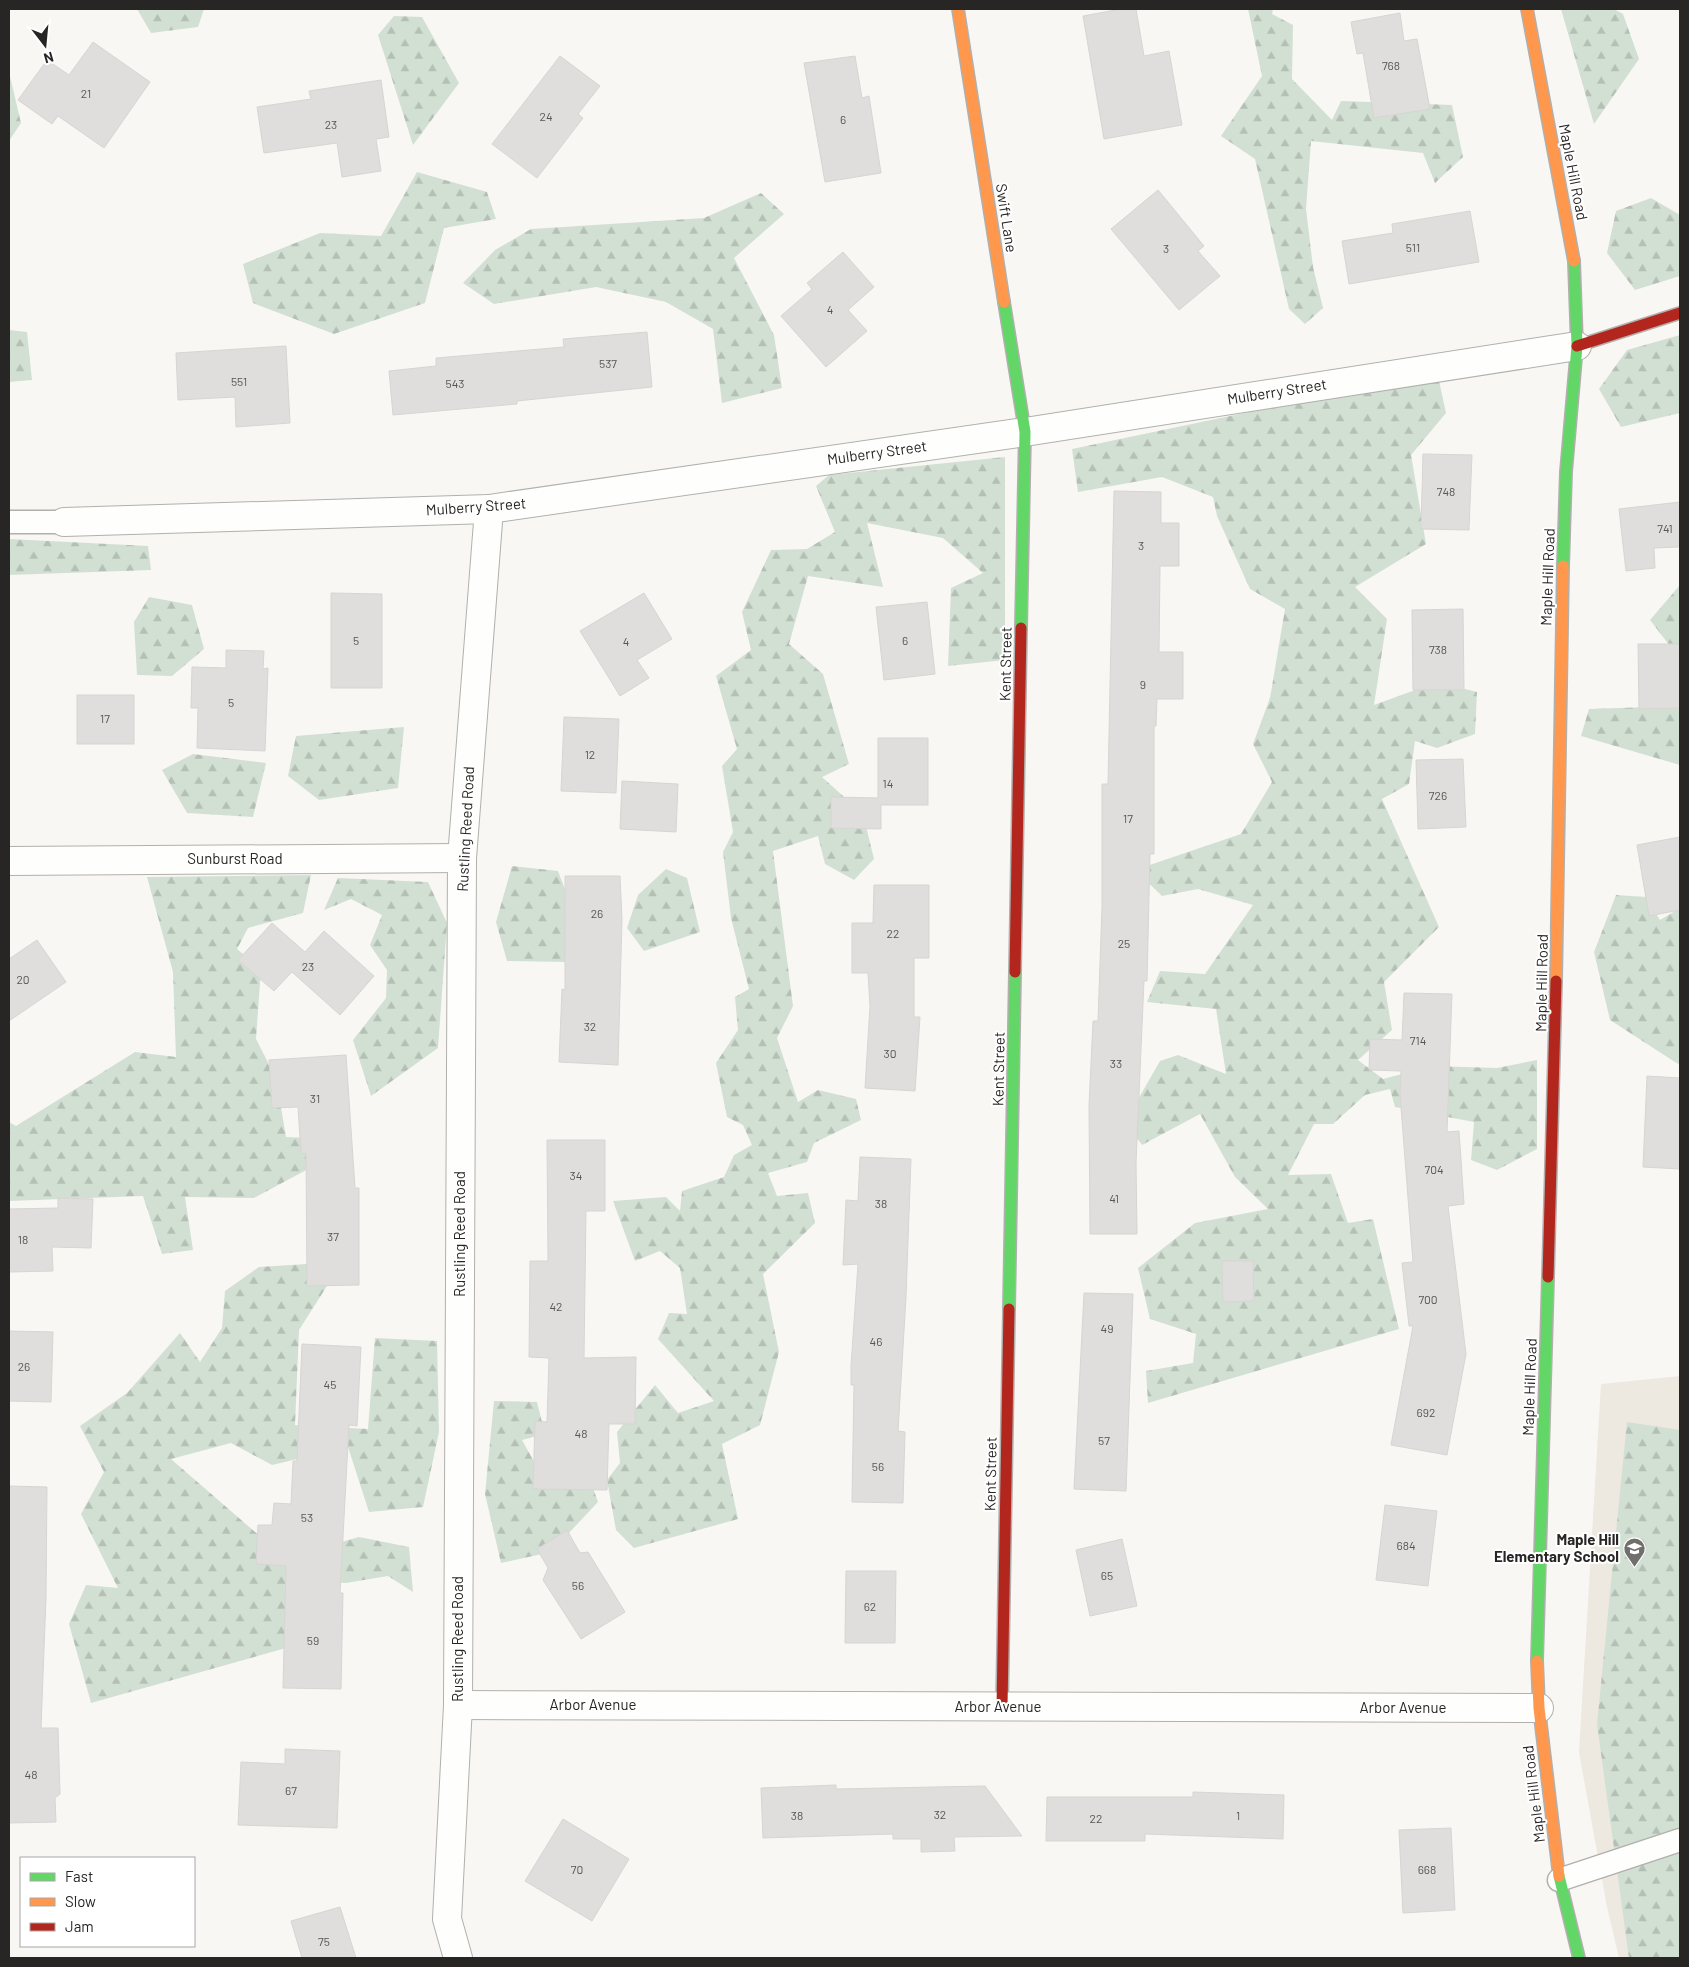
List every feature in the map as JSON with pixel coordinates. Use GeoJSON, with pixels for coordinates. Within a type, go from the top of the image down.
{"type":"FeatureCollection","features":[{"type":"Feature","properties":{"kind":"street","name":"Swift Lane"},"geometry":{"type":"LineString","coordinates":[[958,9],[1025,432]]}},
{"type":"Feature","properties":{"kind":"street","name":"Maple Hill Road"},"geometry":{"type":"LineString","coordinates":[[1528,9],[1576,269],[1577,346],[1566,472],[1560,670],[1556,1023],[1537,1636],[1539,1708],[1560,1880],[1579,1958]]}},
{"type":"Feature","properties":{"kind":"street","name":"Mulberry Street"},"geometry":{"type":"LineString","coordinates":[[64,522],[489,509],[1025,432],[1577,346],[1680,313]]}},
{"type":"Feature","properties":{"kind":"street","name":"Kent Street"},"geometry":{"type":"LineString","coordinates":[[1002,1707],[1025,432]]}},
{"type":"Feature","properties":{"kind":"street","name":"Rustling Reed Road"},"geometry":{"type":"LineString","coordinates":[[458,1958],[448,1920],[458,1705],[462,858],[489,509]]}},
{"type":"Feature","properties":{"kind":"street","name":"Sunburst Road"},"geometry":{"type":"LineString","coordinates":[[9,861],[462,858]]}},
{"type":"Feature","properties":{"kind":"street","name":"Arbor Avenue"},"geometry":{"type":"LineString","coordinates":[[458,1705],[1539,1708]]}},
{"type":"Feature","properties":{"kind":"lane"},"geometry":{"type":"LineString","coordinates":[[9,522],[64,522]]}},
{"type":"Feature","properties":{"kind":"lane"},"geometry":{"type":"LineString","coordinates":[[1560,1880],[1680,1840]]}},
{"type":"Feature","properties":{"kind":"shaded area","name":"Maple Hill Elementary School"},"geometry":{"type":"Polygon","coordinates":[[[1680,1376],[1680,1958],[1619,1958],[1607,1907],[1579,1752],[1601,1384],[1680,1376]]]}},
{"type":"Feature","properties":{"kind":"green space"},"geometry":{"type":"Polygon","coordinates":[[[137,9],[204,9],[198,27],[151,33],[137,9]]]}},
{"type":"Feature","properties":{"kind":"green space"},"geometry":{"type":"Polygon","coordinates":[[[1248,9],[1273,9],[1272,14],[1293,25],[1292,79],[1332,120],[1341,101],[1452,105],[1463,157],[1435,183],[1423,153],[1311,141],[1306,209],[1313,267],[1323,308],[1305,324],[1289,309],[1255,159],[1221,136],[1262,76],[1248,9]]]}},
{"type":"Feature","properties":{"kind":"green space"},"geometry":{"type":"Polygon","coordinates":[[[1561,9],[1614,9],[1623,14],[1639,59],[1594,124],[1561,9]]]}},
{"type":"Feature","properties":{"kind":"green space"},"geometry":{"type":"Polygon","coordinates":[[[394,16],[422,17],[459,83],[413,145],[378,35],[394,16]]]}},
{"type":"Feature","properties":{"kind":"green space"},"geometry":{"type":"Polygon","coordinates":[[[9,72],[21,123],[9,141],[9,72]]]}},
{"type":"Feature","properties":{"kind":"green space"},"geometry":{"type":"Polygon","coordinates":[[[417,172],[487,192],[496,219],[444,228],[425,303],[334,334],[253,303],[243,264],[320,233],[381,236],[417,172]]]}},
{"type":"Feature","properties":{"kind":"green space"},"geometry":{"type":"Polygon","coordinates":[[[761,193],[784,214],[734,258],[774,335],[782,388],[722,403],[713,329],[666,302],[596,287],[494,304],[463,283],[495,250],[531,229],[704,218],[761,193]]]}},
{"type":"Feature","properties":{"kind":"green space"},"geometry":{"type":"Polygon","coordinates":[[[1651,198],[1680,215],[1680,276],[1635,290],[1607,253],[1616,211],[1651,198]]]}},
{"type":"Feature","properties":{"kind":"green space"},"geometry":{"type":"Polygon","coordinates":[[[9,330],[27,332],[32,380],[9,382],[9,330]]]}},
{"type":"Feature","properties":{"kind":"green space"},"geometry":{"type":"Polygon","coordinates":[[[1680,335],[1680,413],[1621,427],[1599,389],[1627,350],[1680,335]]]}},
{"type":"Feature","properties":{"kind":"green space"},"geometry":{"type":"Polygon","coordinates":[[[1439,381],[1446,413],[1411,455],[1426,544],[1355,587],[1387,619],[1374,705],[1437,682],[1477,692],[1475,734],[1437,748],[1415,741],[1409,784],[1382,799],[1439,927],[1384,982],[1392,1030],[1358,1060],[1383,1079],[1432,1066],[1497,1068],[1537,1060],[1537,1149],[1497,1170],[1471,1160],[1474,1122],[1395,1107],[1390,1089],[1365,1095],[1333,1124],[1314,1124],[1288,1175],[1331,1174],[1348,1223],[1373,1219],[1399,1329],[1148,1403],[1146,1371],[1193,1363],[1196,1334],[1150,1319],[1138,1268],[1195,1223],[1268,1209],[1235,1177],[1200,1114],[1142,1145],[1125,1122],[1160,1061],[1178,1055],[1226,1074],[1216,1009],[1147,1002],[1160,971],[1205,974],[1253,905],[1198,889],[1162,896],[1135,870],[1241,834],[1272,782],[1253,744],[1270,698],[1285,609],[1250,589],[1217,516],[1213,497],[1162,477],[1078,492],[1072,449],[1273,407],[1439,381]]]}},
{"type":"Feature","properties":{"kind":"green space"},"geometry":{"type":"Polygon","coordinates":[[[1005,457],[1005,660],[948,666],[951,588],[983,573],[943,538],[867,523],[883,587],[808,576],[789,644],[823,674],[849,764],[822,777],[863,814],[874,859],[854,880],[825,864],[818,836],[773,851],[793,1006],[777,1038],[798,1102],[818,1090],[856,1099],[861,1120],[814,1143],[807,1162],[768,1173],[777,1196],[808,1193],[815,1223],[763,1274],[779,1352],[760,1425],[722,1444],[738,1519],[634,1548],[616,1530],[607,1480],[620,1463],[617,1432],[655,1385],[678,1413],[714,1401],[658,1339],[669,1313],[687,1314],[680,1268],[660,1251],[635,1261],[613,1201],[666,1197],[680,1211],[682,1191],[724,1177],[734,1155],[752,1145],[743,1125],[727,1117],[716,1063],[738,1030],[735,997],[749,989],[731,918],[723,852],[733,832],[722,766],[737,749],[716,676],[751,650],[742,612],[771,550],[807,549],[835,532],[816,486],[829,475],[1005,457]]]}},
{"type":"Feature","properties":{"kind":"green space"},"geometry":{"type":"Polygon","coordinates":[[[9,539],[148,546],[151,570],[9,575],[9,539]]]}},
{"type":"Feature","properties":{"kind":"green space"},"geometry":{"type":"Polygon","coordinates":[[[1680,585],[1680,659],[1650,620],[1680,585]]]}},
{"type":"Feature","properties":{"kind":"green space"},"geometry":{"type":"Polygon","coordinates":[[[149,597],[192,605],[204,649],[172,676],[137,675],[134,622],[149,597]]]}},
{"type":"Feature","properties":{"kind":"green space"},"geometry":{"type":"Polygon","coordinates":[[[1680,706],[1680,765],[1581,736],[1589,709],[1680,706]]]}},
{"type":"Feature","properties":{"kind":"green space"},"geometry":{"type":"Polygon","coordinates":[[[404,727],[398,788],[319,800],[288,776],[296,736],[404,727]]]}},
{"type":"Feature","properties":{"kind":"green space"},"geometry":{"type":"Polygon","coordinates":[[[193,754],[266,763],[253,817],[187,813],[162,770],[193,754]]]}},
{"type":"Feature","properties":{"kind":"green space"},"geometry":{"type":"Polygon","coordinates":[[[512,866],[558,871],[580,929],[568,962],[507,961],[496,922],[512,866]]]}},
{"type":"Feature","properties":{"kind":"green space"},"geometry":{"type":"Polygon","coordinates":[[[666,869],[687,878],[700,932],[644,951],[627,928],[638,895],[666,869]]]}},
{"type":"Feature","properties":{"kind":"green space"},"geometry":{"type":"Polygon","coordinates":[[[311,875],[303,913],[248,928],[237,949],[261,969],[256,1039],[276,1078],[286,1137],[312,1138],[310,1168],[254,1198],[185,1197],[193,1250],[162,1254],[143,1196],[9,1201],[9,1122],[16,1126],[135,1052],[176,1057],[173,972],[147,877],[311,875]]]}},
{"type":"Feature","properties":{"kind":"green space"},"geometry":{"type":"Polygon","coordinates":[[[338,878],[428,882],[447,923],[438,1048],[371,1096],[353,1040],[386,998],[387,970],[370,945],[382,915],[351,899],[324,910],[338,878]]]}},
{"type":"Feature","properties":{"kind":"green space"},"geometry":{"type":"Polygon","coordinates":[[[1616,895],[1646,897],[1660,920],[1680,908],[1680,1063],[1678,1064],[1610,1020],[1594,952],[1616,895]]]}},
{"type":"Feature","properties":{"kind":"green space"},"geometry":{"type":"Polygon","coordinates":[[[307,1264],[327,1286],[299,1330],[295,1425],[368,1429],[375,1338],[437,1341],[439,1432],[423,1507],[369,1512],[348,1447],[272,1465],[231,1443],[171,1459],[285,1558],[359,1537],[409,1547],[413,1592],[388,1576],[346,1583],[294,1580],[293,1646],[91,1703],[69,1624],[86,1585],[118,1588],[81,1514],[104,1472],[80,1426],[127,1393],[180,1333],[200,1362],[222,1328],[225,1291],[259,1267],[307,1264]]]}},
{"type":"Feature","properties":{"kind":"green space"},"geometry":{"type":"Polygon","coordinates":[[[494,1401],[537,1402],[545,1434],[522,1440],[542,1476],[587,1471],[598,1502],[551,1552],[501,1563],[485,1494],[494,1401]]]}},
{"type":"Feature","properties":{"kind":"green space","name":"Maple Hill Elementary School"},"geometry":{"type":"Polygon","coordinates":[[[1627,1422],[1680,1430],[1680,1958],[1629,1958],[1597,1724],[1627,1422]]]}},
{"type":"Feature","properties":{"kind":"building"},"geometry":{"type":"Polygon","coordinates":[[[1121,9],[1136,9],[1144,56],[1169,51],[1182,125],[1104,139],[1083,16],[1121,9]]]}},
{"type":"Feature","properties":{"kind":"building"},"geometry":{"type":"Polygon","coordinates":[[[1400,13],[1404,41],[1417,39],[1430,109],[1374,118],[1363,53],[1357,54],[1351,22],[1400,13]]]}},
{"type":"Feature","properties":{"kind":"building"},"geometry":{"type":"Polygon","coordinates":[[[93,42],[150,82],[104,148],[58,116],[52,124],[18,100],[47,60],[69,75],[93,42]]]}},
{"type":"Feature","properties":{"kind":"building"},"geometry":{"type":"Polygon","coordinates":[[[560,56],[600,86],[578,114],[583,118],[537,178],[492,144],[560,56]]]}},
{"type":"Feature","properties":{"kind":"building"},"geometry":{"type":"Polygon","coordinates":[[[855,56],[862,98],[869,96],[881,173],[825,182],[804,63],[855,56]]]}},
{"type":"Feature","properties":{"kind":"building"},"geometry":{"type":"Polygon","coordinates":[[[381,80],[389,137],[376,139],[381,171],[342,177],[337,143],[264,153],[257,107],[311,99],[309,91],[381,80]]]}},
{"type":"Feature","properties":{"kind":"building"},"geometry":{"type":"Polygon","coordinates":[[[1158,190],[1204,246],[1198,251],[1220,276],[1179,310],[1111,229],[1158,190]]]}},
{"type":"Feature","properties":{"kind":"building"},"geometry":{"type":"Polygon","coordinates":[[[1470,211],[1479,262],[1349,284],[1342,241],[1393,233],[1392,224],[1470,211]]]}},
{"type":"Feature","properties":{"kind":"building"},"geometry":{"type":"Polygon","coordinates":[[[843,252],[874,287],[848,310],[867,331],[826,367],[781,316],[812,289],[807,283],[843,252]]]}},
{"type":"Feature","properties":{"kind":"building"},"geometry":{"type":"Polygon","coordinates":[[[647,332],[652,387],[517,401],[517,404],[393,415],[389,371],[436,366],[436,358],[564,347],[563,339],[647,332]]]}},
{"type":"Feature","properties":{"kind":"building"},"geometry":{"type":"Polygon","coordinates":[[[286,346],[290,423],[236,427],[235,397],[178,400],[176,353],[286,346]]]}},
{"type":"Feature","properties":{"kind":"building"},"geometry":{"type":"Polygon","coordinates":[[[1423,454],[1472,455],[1469,530],[1421,529],[1423,454]]]}},
{"type":"Feature","properties":{"kind":"building"},"geometry":{"type":"Polygon","coordinates":[[[1114,491],[1161,492],[1161,523],[1179,523],[1179,566],[1160,566],[1159,652],[1183,652],[1183,699],[1157,699],[1156,726],[1154,726],[1154,854],[1150,854],[1147,981],[1144,981],[1136,1163],[1137,1234],[1090,1234],[1089,1106],[1093,1021],[1098,1021],[1102,907],[1102,784],[1108,784],[1114,491]]]}},
{"type":"Feature","properties":{"kind":"building"},"geometry":{"type":"Polygon","coordinates":[[[1680,502],[1680,547],[1654,548],[1655,568],[1626,571],[1619,509],[1680,502]]]}},
{"type":"Feature","properties":{"kind":"building"},"geometry":{"type":"Polygon","coordinates":[[[331,593],[382,594],[382,688],[331,688],[331,593]]]}},
{"type":"Feature","properties":{"kind":"building"},"geometry":{"type":"Polygon","coordinates":[[[644,593],[672,639],[637,660],[649,678],[620,696],[580,631],[644,593]]]}},
{"type":"Feature","properties":{"kind":"building"},"geometry":{"type":"Polygon","coordinates":[[[927,602],[935,674],[884,680],[876,607],[927,602]]]}},
{"type":"Feature","properties":{"kind":"building"},"geometry":{"type":"Polygon","coordinates":[[[1463,609],[1464,690],[1413,690],[1412,610],[1463,609]]]}},
{"type":"Feature","properties":{"kind":"building"},"geometry":{"type":"Polygon","coordinates":[[[1638,644],[1680,644],[1680,708],[1639,709],[1638,644]]]}},
{"type":"Feature","properties":{"kind":"building"},"geometry":{"type":"Polygon","coordinates":[[[226,650],[264,651],[263,669],[268,668],[265,751],[197,748],[198,708],[191,708],[192,667],[226,668],[226,650]]]}},
{"type":"Feature","properties":{"kind":"building"},"geometry":{"type":"Polygon","coordinates":[[[77,695],[134,695],[134,744],[77,744],[77,695]]]}},
{"type":"Feature","properties":{"kind":"building"},"geometry":{"type":"Polygon","coordinates":[[[564,717],[619,719],[616,793],[561,791],[564,717]]]}},
{"type":"Feature","properties":{"kind":"building"},"geometry":{"type":"Polygon","coordinates":[[[878,738],[928,738],[928,805],[881,805],[881,829],[831,828],[831,797],[878,798],[878,738]]]}},
{"type":"Feature","properties":{"kind":"building"},"geometry":{"type":"Polygon","coordinates":[[[1463,759],[1466,827],[1418,829],[1416,760],[1463,759]]]}},
{"type":"Feature","properties":{"kind":"building"},"geometry":{"type":"Polygon","coordinates":[[[622,781],[678,784],[676,832],[620,829],[622,781]]]}},
{"type":"Feature","properties":{"kind":"building"},"geometry":{"type":"Polygon","coordinates":[[[1680,837],[1680,910],[1649,916],[1637,845],[1680,837]]]}},
{"type":"Feature","properties":{"kind":"building"},"geometry":{"type":"Polygon","coordinates":[[[565,876],[620,876],[622,920],[618,1065],[559,1062],[562,989],[565,990],[565,876]]]}},
{"type":"Feature","properties":{"kind":"building"},"geometry":{"type":"Polygon","coordinates":[[[874,885],[929,885],[929,958],[914,958],[914,1017],[920,1017],[915,1091],[865,1088],[870,1006],[868,973],[852,973],[852,923],[873,923],[874,885]]]}},
{"type":"Feature","properties":{"kind":"building"},"geometry":{"type":"Polygon","coordinates":[[[272,923],[305,952],[324,931],[374,976],[340,1015],[292,972],[274,991],[238,960],[272,923]]]}},
{"type":"Feature","properties":{"kind":"building"},"geometry":{"type":"Polygon","coordinates":[[[37,940],[66,982],[9,1021],[9,959],[37,940]]]}},
{"type":"Feature","properties":{"kind":"building"},"geometry":{"type":"Polygon","coordinates":[[[1404,993],[1452,994],[1447,1132],[1459,1131],[1464,1204],[1448,1206],[1466,1354],[1447,1455],[1391,1445],[1413,1326],[1409,1326],[1402,1263],[1413,1262],[1400,1094],[1401,1071],[1369,1070],[1370,1039],[1402,1040],[1404,993]]]}},
{"type":"Feature","properties":{"kind":"building"},"geometry":{"type":"Polygon","coordinates":[[[346,1055],[355,1188],[359,1188],[359,1285],[307,1286],[306,1153],[301,1154],[298,1107],[272,1108],[269,1060],[346,1055]]]}},
{"type":"Feature","properties":{"kind":"building"},"geometry":{"type":"Polygon","coordinates":[[[1647,1076],[1680,1078],[1680,1169],[1643,1167],[1647,1076]]]}},
{"type":"Feature","properties":{"kind":"building"},"geometry":{"type":"Polygon","coordinates":[[[547,1140],[605,1140],[605,1211],[586,1211],[584,1358],[636,1357],[635,1424],[609,1424],[607,1490],[533,1489],[535,1421],[547,1422],[549,1358],[529,1357],[530,1261],[548,1261],[547,1140]]]}},
{"type":"Feature","properties":{"kind":"building"},"geometry":{"type":"Polygon","coordinates":[[[860,1157],[911,1159],[906,1297],[898,1431],[905,1432],[903,1503],[852,1502],[854,1385],[851,1385],[851,1366],[858,1264],[843,1265],[846,1200],[858,1201],[860,1157]]]}},
{"type":"Feature","properties":{"kind":"building"},"geometry":{"type":"Polygon","coordinates":[[[58,1198],[93,1199],[91,1248],[52,1247],[53,1271],[9,1272],[9,1209],[58,1208],[58,1198]]]}},
{"type":"Feature","properties":{"kind":"building"},"geometry":{"type":"Polygon","coordinates":[[[1222,1261],[1253,1261],[1254,1301],[1223,1302],[1222,1261]]]}},
{"type":"Feature","properties":{"kind":"building"},"geometry":{"type":"Polygon","coordinates":[[[1084,1293],[1133,1294],[1126,1491],[1074,1489],[1084,1293]]]}},
{"type":"Feature","properties":{"kind":"building"},"geometry":{"type":"Polygon","coordinates":[[[9,1331],[53,1332],[51,1402],[9,1401],[9,1331]]]}},
{"type":"Feature","properties":{"kind":"building"},"geometry":{"type":"Polygon","coordinates":[[[302,1344],[361,1347],[357,1426],[349,1425],[340,1593],[343,1593],[341,1689],[283,1688],[286,1566],[256,1564],[258,1525],[272,1525],[274,1503],[291,1504],[293,1461],[297,1461],[302,1344]]]}},
{"type":"Feature","properties":{"kind":"building"},"geometry":{"type":"Polygon","coordinates":[[[9,1486],[47,1487],[46,1597],[41,1728],[58,1728],[60,1794],[55,1798],[56,1822],[9,1823],[9,1486]]]}},
{"type":"Feature","properties":{"kind":"building"},"geometry":{"type":"Polygon","coordinates":[[[1385,1505],[1437,1511],[1428,1586],[1376,1580],[1385,1505]]]}},
{"type":"Feature","properties":{"kind":"building"},"geometry":{"type":"Polygon","coordinates":[[[567,1530],[580,1553],[588,1552],[625,1612],[581,1639],[543,1580],[548,1568],[537,1549],[567,1530]]]}},
{"type":"Feature","properties":{"kind":"building"},"geometry":{"type":"Polygon","coordinates":[[[1122,1539],[1137,1606],[1090,1616],[1076,1550],[1122,1539]]]}},
{"type":"Feature","properties":{"kind":"building"},"geometry":{"type":"Polygon","coordinates":[[[846,1571],[896,1571],[895,1643],[845,1643],[846,1571]]]}},
{"type":"Feature","properties":{"kind":"building"},"geometry":{"type":"Polygon","coordinates":[[[285,1749],[340,1751],[337,1828],[238,1825],[241,1762],[285,1764],[285,1749]]]}},
{"type":"Feature","properties":{"kind":"building"},"geometry":{"type":"Polygon","coordinates":[[[836,1785],[836,1789],[985,1786],[1022,1836],[954,1837],[955,1851],[921,1852],[921,1839],[893,1839],[893,1834],[763,1838],[761,1788],[836,1785]]]}},
{"type":"Feature","properties":{"kind":"building"},"geometry":{"type":"Polygon","coordinates":[[[1193,1792],[1284,1795],[1283,1839],[1145,1834],[1145,1841],[1046,1841],[1047,1797],[1193,1797],[1193,1792]]]}},
{"type":"Feature","properties":{"kind":"building"},"geometry":{"type":"Polygon","coordinates":[[[563,1819],[629,1859],[592,1921],[525,1881],[563,1819]]]}},
{"type":"Feature","properties":{"kind":"building"},"geometry":{"type":"Polygon","coordinates":[[[1451,1828],[1455,1910],[1403,1913],[1399,1830],[1451,1828]]]}},
{"type":"Feature","properties":{"kind":"building"},"geometry":{"type":"Polygon","coordinates":[[[340,1907],[356,1958],[302,1958],[291,1921],[340,1907]]]}},
{"type":"Feature","properties":{"kind":"traffic: fast"},"geometry":{"type":"LineString","coordinates":[[1563,566],[1566,472],[1577,346],[1574,261]]}},
{"type":"Feature","properties":{"kind":"traffic: fast"},"geometry":{"type":"LineString","coordinates":[[1004,302],[1025,432],[1021,628]]}},
{"type":"Feature","properties":{"kind":"traffic: fast"},"geometry":{"type":"LineString","coordinates":[[1009,1309],[1015,972]]}},
{"type":"Feature","properties":{"kind":"traffic: fast"},"geometry":{"type":"LineString","coordinates":[[1537,1661],[1548,1277]]}},
{"type":"Feature","properties":{"kind":"traffic: fast"},"geometry":{"type":"LineString","coordinates":[[1559,1876],[1579,1958]]}},
{"type":"Feature","properties":{"kind":"traffic: slow"},"geometry":{"type":"LineString","coordinates":[[958,9],[1004,302]]}},
{"type":"Feature","properties":{"kind":"traffic: slow"},"geometry":{"type":"LineString","coordinates":[[1527,9],[1574,261]]}},
{"type":"Feature","properties":{"kind":"traffic: slow"},"geometry":{"type":"LineString","coordinates":[[1556,981],[1563,566]]}},
{"type":"Feature","properties":{"kind":"traffic: slow"},"geometry":{"type":"LineString","coordinates":[[1537,1661],[1539,1708],[1559,1876]]}},
{"type":"Feature","properties":{"kind":"traffic: jam"},"geometry":{"type":"LineString","coordinates":[[1577,346],[1680,313]]}},
{"type":"Feature","properties":{"kind":"traffic: jam"},"geometry":{"type":"LineString","coordinates":[[1015,972],[1021,628]]}},
{"type":"Feature","properties":{"kind":"traffic: jam"},"geometry":{"type":"LineString","coordinates":[[1548,1277],[1556,981]]}},
{"type":"Feature","properties":{"kind":"traffic: jam"},"geometry":{"type":"LineString","coordinates":[[1002,1707],[1009,1309]]}},
{"type":"Feature","properties":{"kind":"place","name":"Maple Hill Elementary School"},"geometry":{"type":"Point","coordinates":[1635,1568]}}]}
